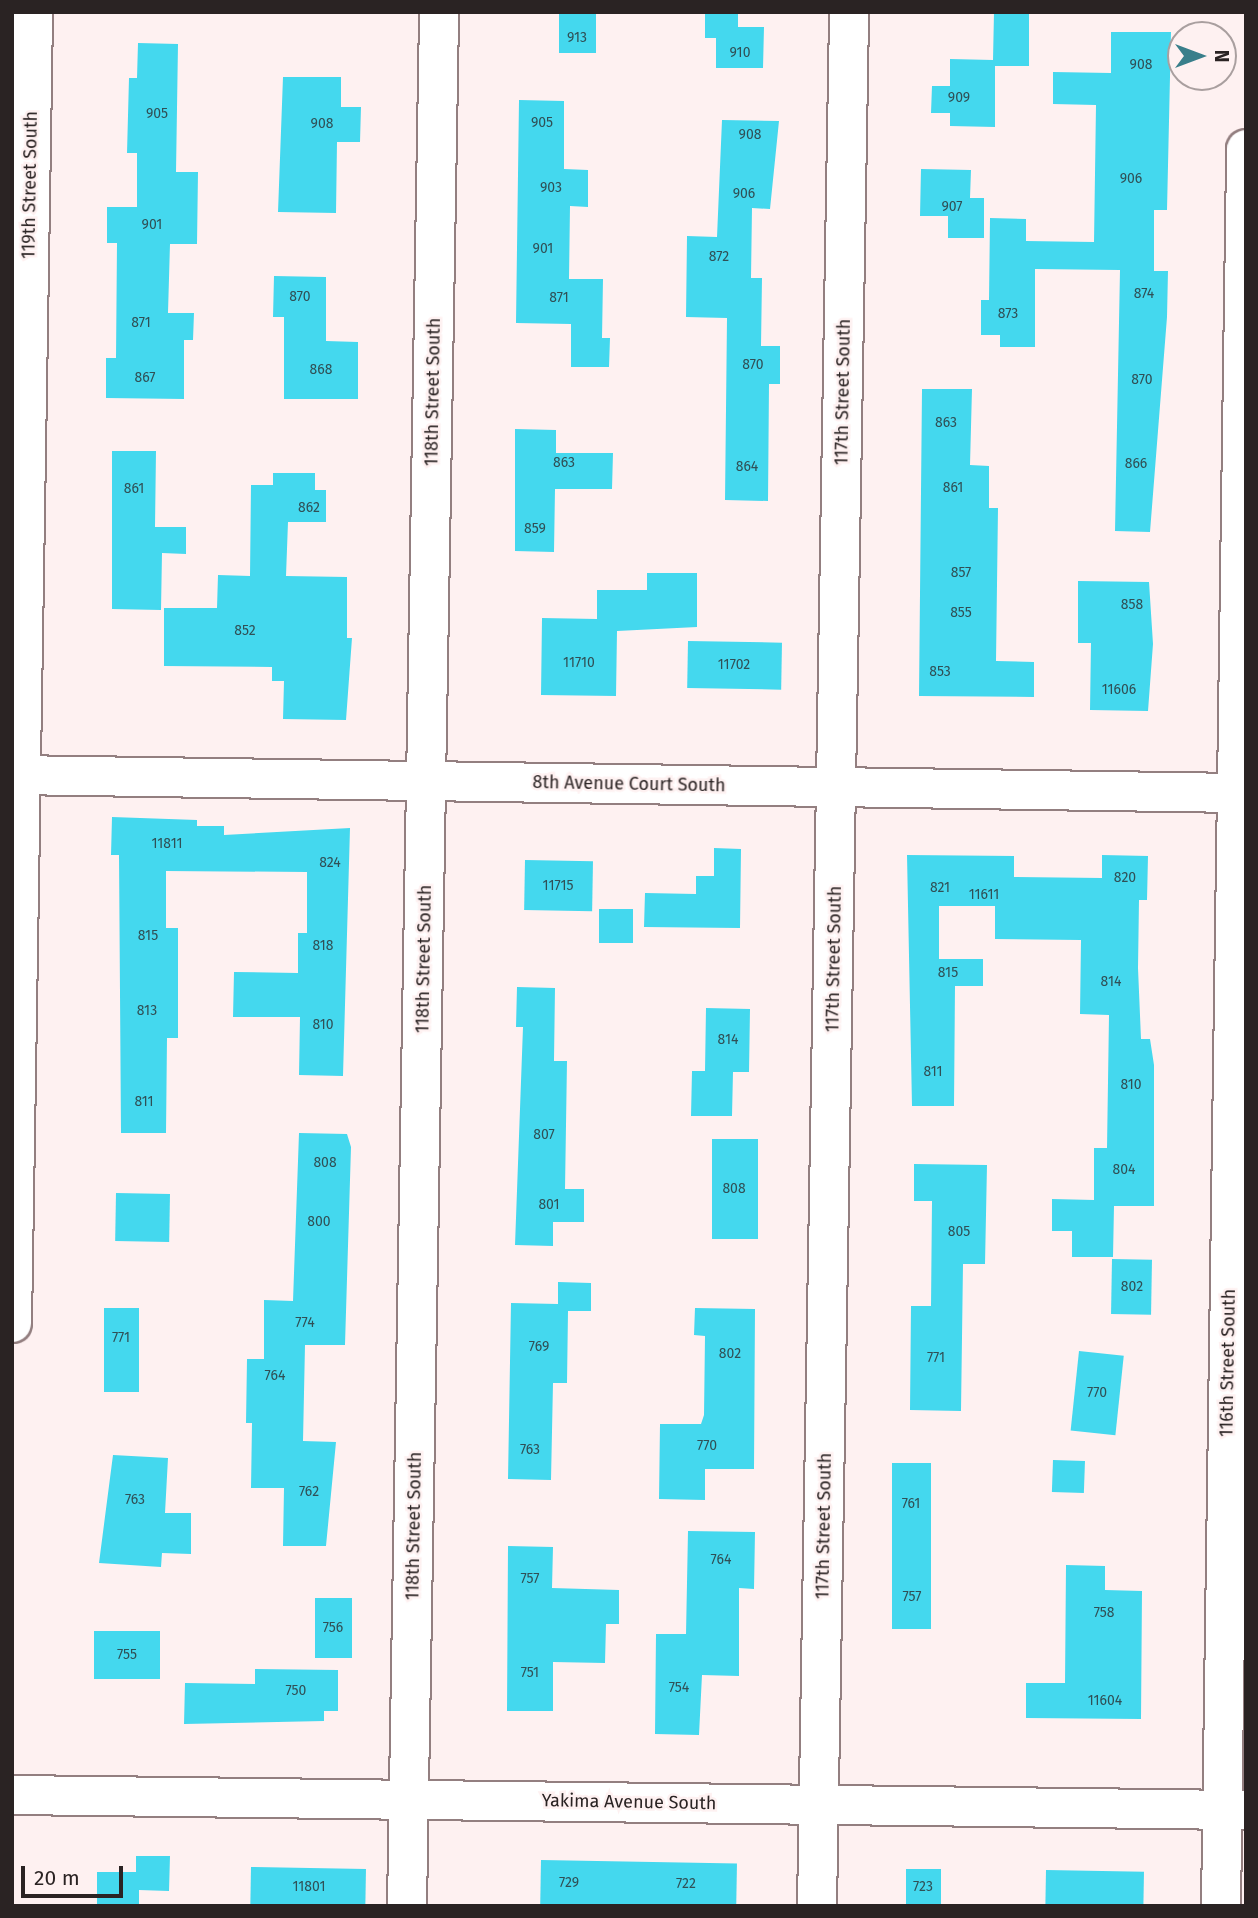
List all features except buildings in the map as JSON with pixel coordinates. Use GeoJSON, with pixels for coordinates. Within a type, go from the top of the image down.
{"type":"FeatureCollection","features":[{"type":"Feature","properties":{"kind":"street","name":"119th Street South"},"geometry":{"type":"LineString","coordinates":[[12,1323],[17,775],[33,12]]}},
{"type":"Feature","properties":{"kind":"street","name":"118th Street South"},"geometry":{"type":"LineString","coordinates":[[407,1906],[439,12]]}},
{"type":"Feature","properties":{"kind":"street","name":"117th Street South"},"geometry":{"type":"LineString","coordinates":[[817,1906],[849,12]]}},
{"type":"Feature","properties":{"kind":"street","name":"116th Street South"},"geometry":{"type":"LineString","coordinates":[[1221,1906],[1234,1810],[1246,149]]}},
{"type":"Feature","properties":{"kind":"street","name":"8th Avenue Court South"},"geometry":{"type":"LineString","coordinates":[[17,775],[1240,793]]}},
{"type":"Feature","properties":{"kind":"street","name":"Yakima Avenue South"},"geometry":{"type":"LineString","coordinates":[[12,1795],[1234,1810]]}}]}
